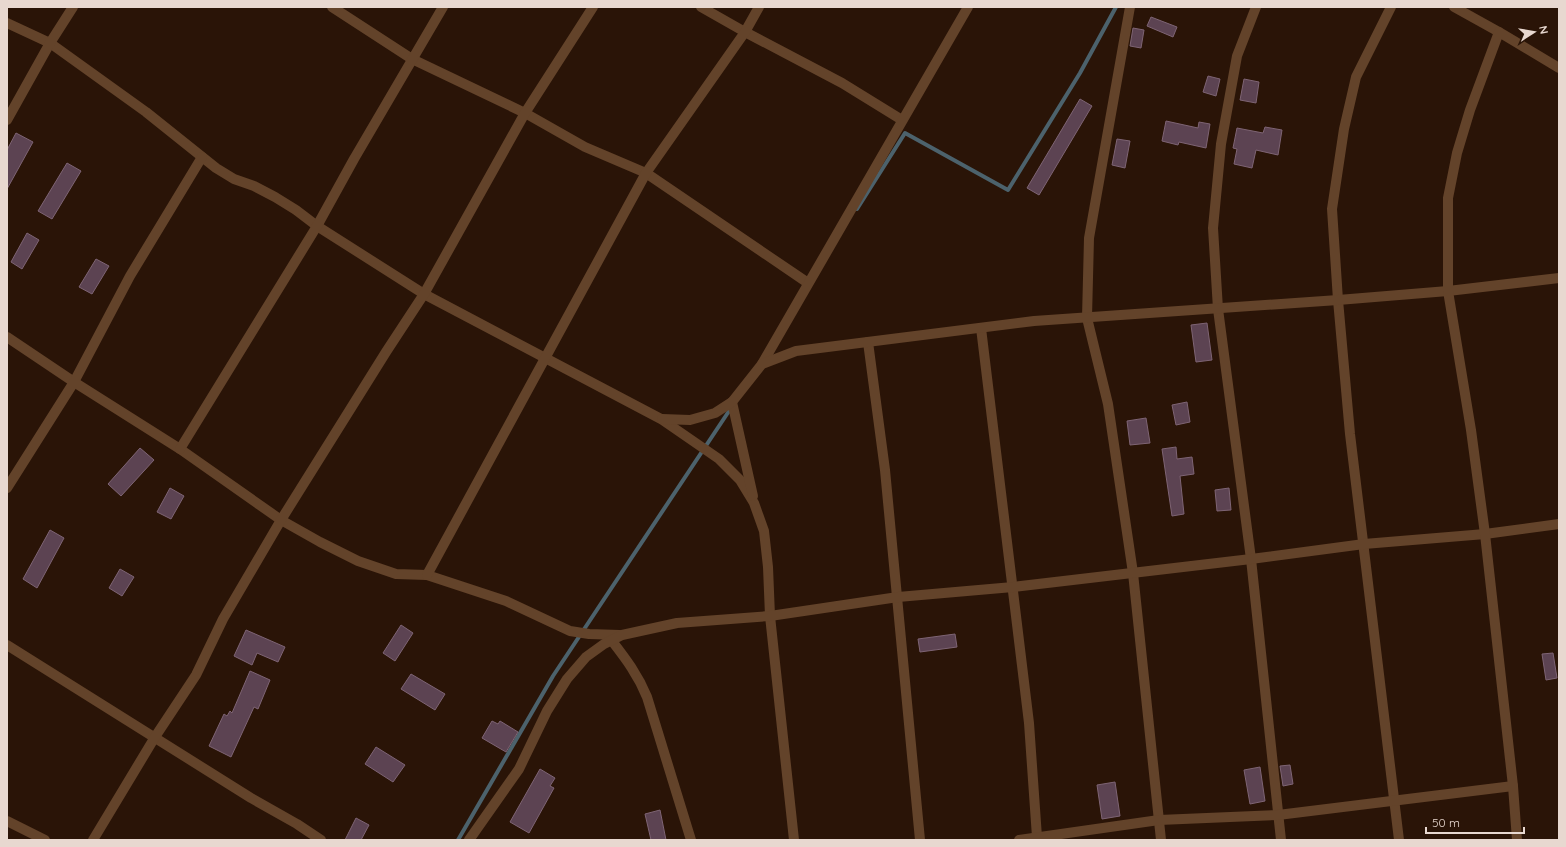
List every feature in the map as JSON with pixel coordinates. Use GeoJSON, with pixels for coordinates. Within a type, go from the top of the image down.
{"type":"FeatureCollection","features":[{"type":"Feature","properties":{"kind":"street"},"geometry":{"type":"LineString","coordinates":[[7,120],[50,43],[73,7]]}},
{"type":"Feature","properties":{"kind":"street"},"geometry":{"type":"LineString","coordinates":[[332,7],[412,60],[525,113],[585,147],[646,173],[808,283]]}},
{"type":"Feature","properties":{"kind":"street"},"geometry":{"type":"LineString","coordinates":[[180,449],[317,226],[354,159],[443,7]]}},
{"type":"Feature","properties":{"kind":"street"},"geometry":{"type":"LineString","coordinates":[[93,840],[155,737],[196,675],[223,619],[281,520],[424,294],[525,113],[594,7]]}},
{"type":"Feature","properties":{"kind":"street"},"geometry":{"type":"LineString","coordinates":[[701,7],[842,83],[902,120]]}},
{"type":"Feature","properties":{"kind":"street"},"geometry":{"type":"LineString","coordinates":[[427,575],[646,173],[745,32],[759,7]]}},
{"type":"Feature","properties":{"kind":"street"},"geometry":{"type":"LineString","coordinates":[[661,419],[690,420],[715,413],[732,402],[762,364],[968,7]]}},
{"type":"Feature","properties":{"kind":"street"},"geometry":{"type":"LineString","coordinates":[[1130,7],[1089,238],[1087,318],[1108,404],[1133,573],[1161,840]]}},
{"type":"Feature","properties":{"kind":"street"},"geometry":{"type":"LineString","coordinates":[[1256,7],[1237,56],[1220,144],[1213,228],[1218,309],[1251,559],[1281,840]]}},
{"type":"Feature","properties":{"kind":"street"},"geometry":{"type":"LineString","coordinates":[[1391,7],[1356,77],[1344,129],[1332,209],[1338,300],[1350,434],[1399,840]]}},
{"type":"Feature","properties":{"kind":"street"},"geometry":{"type":"LineString","coordinates":[[1454,7],[1559,68]]}},
{"type":"Feature","properties":{"kind":"street"},"geometry":{"type":"LineString","coordinates":[[7,23],[50,43],[146,112],[216,168],[234,179],[254,186],[275,197],[296,210],[317,226],[424,294],[661,419],[719,459],[740,480],[754,503]]}},
{"type":"Feature","properties":{"kind":"street"},"geometry":{"type":"LineString","coordinates":[[1499,32],[1470,110],[1457,153],[1448,198],[1448,291],[1471,430],[1485,534],[1517,840]]}},
{"type":"Feature","properties":{"kind":"street"},"geometry":{"type":"LineString","coordinates":[[7,488],[74,382],[130,276],[202,157]]}},
{"type":"Feature","properties":{"kind":"street"},"geometry":{"type":"LineString","coordinates":[[762,364],[796,351],[1034,321],[1218,309],[1448,291],[1559,278]]}},
{"type":"Feature","properties":{"kind":"street"},"geometry":{"type":"LineString","coordinates":[[981,328],[1029,723],[1037,837]]}},
{"type":"Feature","properties":{"kind":"street"},"geometry":{"type":"LineString","coordinates":[[7,337],[74,382],[180,449],[281,520],[320,542],[358,561],[396,574],[427,575],[506,601],[570,631],[589,634],[622,635],[677,623],[770,616],[898,597],[1013,587],[1364,544],[1485,534],[1559,524]]}},
{"type":"Feature","properties":{"kind":"street"},"geometry":{"type":"LineString","coordinates":[[868,342],[885,470],[920,840]]}},
{"type":"Feature","properties":{"kind":"street"},"geometry":{"type":"LineString","coordinates":[[732,402],[754,503],[764,531],[768,567],[770,616],[794,840]]}},
{"type":"Feature","properties":{"kind":"street"},"geometry":{"type":"LineString","coordinates":[[469,840],[519,769],[548,711],[567,679],[586,657],[622,635]]}},
{"type":"Feature","properties":{"kind":"street"},"geometry":{"type":"LineString","coordinates":[[612,641],[630,664],[640,680],[647,697],[690,840]]}},
{"type":"Feature","properties":{"kind":"street"},"geometry":{"type":"LineString","coordinates":[[7,645],[251,798],[297,824],[321,840]]}},
{"type":"Feature","properties":{"kind":"street"},"geometry":{"type":"LineString","coordinates":[[1019,840],[1158,820],[1278,815],[1512,786]]}},
{"type":"Feature","properties":{"kind":"street"},"geometry":{"type":"LineString","coordinates":[[7,820],[45,840]]}},
{"type":"Feature","properties":{"kind":"building"},"geometry":{"type":"Polygon","coordinates":[[[1151,17],[1177,27],[1173,37],[1147,26],[1151,17]]]}},
{"type":"Feature","properties":{"kind":"building"},"geometry":{"type":"Polygon","coordinates":[[[1133,28],[1144,30],[1141,48],[1130,46],[1133,28]]]}},
{"type":"Feature","properties":{"kind":"building"},"geometry":{"type":"Polygon","coordinates":[[[1208,76],[1220,79],[1216,96],[1203,92],[1208,76]]]}},
{"type":"Feature","properties":{"kind":"building"},"geometry":{"type":"Polygon","coordinates":[[[1244,79],[1259,82],[1256,103],[1240,100],[1244,79]]]}},
{"type":"Feature","properties":{"kind":"building"},"geometry":{"type":"Polygon","coordinates":[[[1080,99],[1092,106],[1039,195],[1027,188],[1080,99]]]}},
{"type":"Feature","properties":{"kind":"building"},"geometry":{"type":"Polygon","coordinates":[[[1166,121],[1198,128],[1199,122],[1210,124],[1206,148],[1179,142],[1178,145],[1162,141],[1166,121]]]}},
{"type":"Feature","properties":{"kind":"building"},"geometry":{"type":"Polygon","coordinates":[[[1265,127],[1282,130],[1278,155],[1256,150],[1252,168],[1234,164],[1237,149],[1233,148],[1237,128],[1263,133],[1265,127]]]}},
{"type":"Feature","properties":{"kind":"building"},"geometry":{"type":"Polygon","coordinates":[[[16,133],[33,142],[7,189],[7,150],[16,133]]]}},
{"type":"Feature","properties":{"kind":"building"},"geometry":{"type":"Polygon","coordinates":[[[1117,139],[1130,141],[1125,168],[1112,165],[1117,139]]]}},
{"type":"Feature","properties":{"kind":"building"},"geometry":{"type":"Polygon","coordinates":[[[67,163],[81,171],[52,219],[38,211],[67,163]]]}},
{"type":"Feature","properties":{"kind":"building"},"geometry":{"type":"Polygon","coordinates":[[[27,233],[39,240],[22,269],[11,262],[27,233]]]}},
{"type":"Feature","properties":{"kind":"building"},"geometry":{"type":"Polygon","coordinates":[[[96,259],[109,266],[92,294],[79,287],[96,259]]]}},
{"type":"Feature","properties":{"kind":"building"},"geometry":{"type":"Polygon","coordinates":[[[1207,323],[1212,360],[1196,362],[1191,325],[1207,323]]]}},
{"type":"Feature","properties":{"kind":"building"},"geometry":{"type":"Polygon","coordinates":[[[1187,402],[1190,422],[1176,425],[1172,405],[1187,402]]]}},
{"type":"Feature","properties":{"kind":"building"},"geometry":{"type":"Polygon","coordinates":[[[1146,418],[1150,443],[1130,445],[1127,421],[1146,418]]]}},
{"type":"Feature","properties":{"kind":"building"},"geometry":{"type":"Polygon","coordinates":[[[1176,447],[1177,459],[1192,457],[1194,474],[1180,476],[1184,514],[1172,516],[1162,449],[1176,447]]]}},
{"type":"Feature","properties":{"kind":"building"},"geometry":{"type":"Polygon","coordinates":[[[140,448],[154,460],[121,496],[108,484],[140,448]]]}},
{"type":"Feature","properties":{"kind":"building"},"geometry":{"type":"Polygon","coordinates":[[[170,488],[184,496],[171,519],[157,512],[170,488]]]}},
{"type":"Feature","properties":{"kind":"building"},"geometry":{"type":"Polygon","coordinates":[[[1229,488],[1231,510],[1217,511],[1215,490],[1229,488]]]}},
{"type":"Feature","properties":{"kind":"building"},"geometry":{"type":"Polygon","coordinates":[[[50,530],[64,538],[37,588],[23,579],[50,530]]]}},
{"type":"Feature","properties":{"kind":"building"},"geometry":{"type":"Polygon","coordinates":[[[120,569],[134,577],[122,596],[109,588],[120,569]]]}},
{"type":"Feature","properties":{"kind":"building"},"geometry":{"type":"Polygon","coordinates":[[[401,625],[413,633],[395,661],[383,653],[401,625]]]}},
{"type":"Feature","properties":{"kind":"building"},"geometry":{"type":"Polygon","coordinates":[[[246,630],[285,647],[278,662],[257,653],[252,665],[234,656],[246,630]]]}},
{"type":"Feature","properties":{"kind":"building"},"geometry":{"type":"Polygon","coordinates":[[[955,634],[957,647],[920,652],[918,639],[955,634]]]}},
{"type":"Feature","properties":{"kind":"building"},"geometry":{"type":"Polygon","coordinates":[[[1553,653],[1557,678],[1546,680],[1542,654],[1553,653]]]}},
{"type":"Feature","properties":{"kind":"building"},"geometry":{"type":"Polygon","coordinates":[[[250,671],[270,680],[258,709],[254,707],[231,757],[209,746],[224,714],[227,716],[230,711],[232,713],[250,671]]]}},
{"type":"Feature","properties":{"kind":"building"},"geometry":{"type":"Polygon","coordinates":[[[411,674],[445,694],[435,710],[401,689],[411,674]]]}},
{"type":"Feature","properties":{"kind":"building"},"geometry":{"type":"Polygon","coordinates":[[[492,721],[498,724],[500,721],[518,732],[506,752],[482,738],[492,721]]]}},
{"type":"Feature","properties":{"kind":"building"},"geometry":{"type":"Polygon","coordinates":[[[376,747],[405,765],[393,782],[365,764],[376,747]]]}},
{"type":"Feature","properties":{"kind":"building"},"geometry":{"type":"Polygon","coordinates":[[[1290,765],[1293,784],[1283,786],[1280,766],[1290,765]]]}},
{"type":"Feature","properties":{"kind":"building"},"geometry":{"type":"Polygon","coordinates":[[[1260,767],[1265,801],[1250,804],[1244,770],[1260,767]]]}},
{"type":"Feature","properties":{"kind":"building"},"geometry":{"type":"Polygon","coordinates":[[[540,769],[555,778],[550,786],[554,788],[529,833],[510,822],[540,769]]]}},
{"type":"Feature","properties":{"kind":"building"},"geometry":{"type":"Polygon","coordinates":[[[1115,782],[1120,816],[1102,819],[1097,785],[1115,782]]]}},
{"type":"Feature","properties":{"kind":"building"},"geometry":{"type":"Polygon","coordinates":[[[660,810],[666,840],[651,840],[645,814],[660,810]]]}},
{"type":"Feature","properties":{"kind":"building"},"geometry":{"type":"Polygon","coordinates":[[[356,818],[369,825],[361,840],[345,840],[356,818]]]}},
{"type":"Feature","properties":{"kind":"waterway"},"geometry":{"type":"LineString","coordinates":[[857,209],[905,133],[1008,190],[1080,73],[1116,7]]}},
{"type":"Feature","properties":{"kind":"waterway"},"geometry":{"type":"LineString","coordinates":[[458,840],[553,676],[731,408]]}}]}
